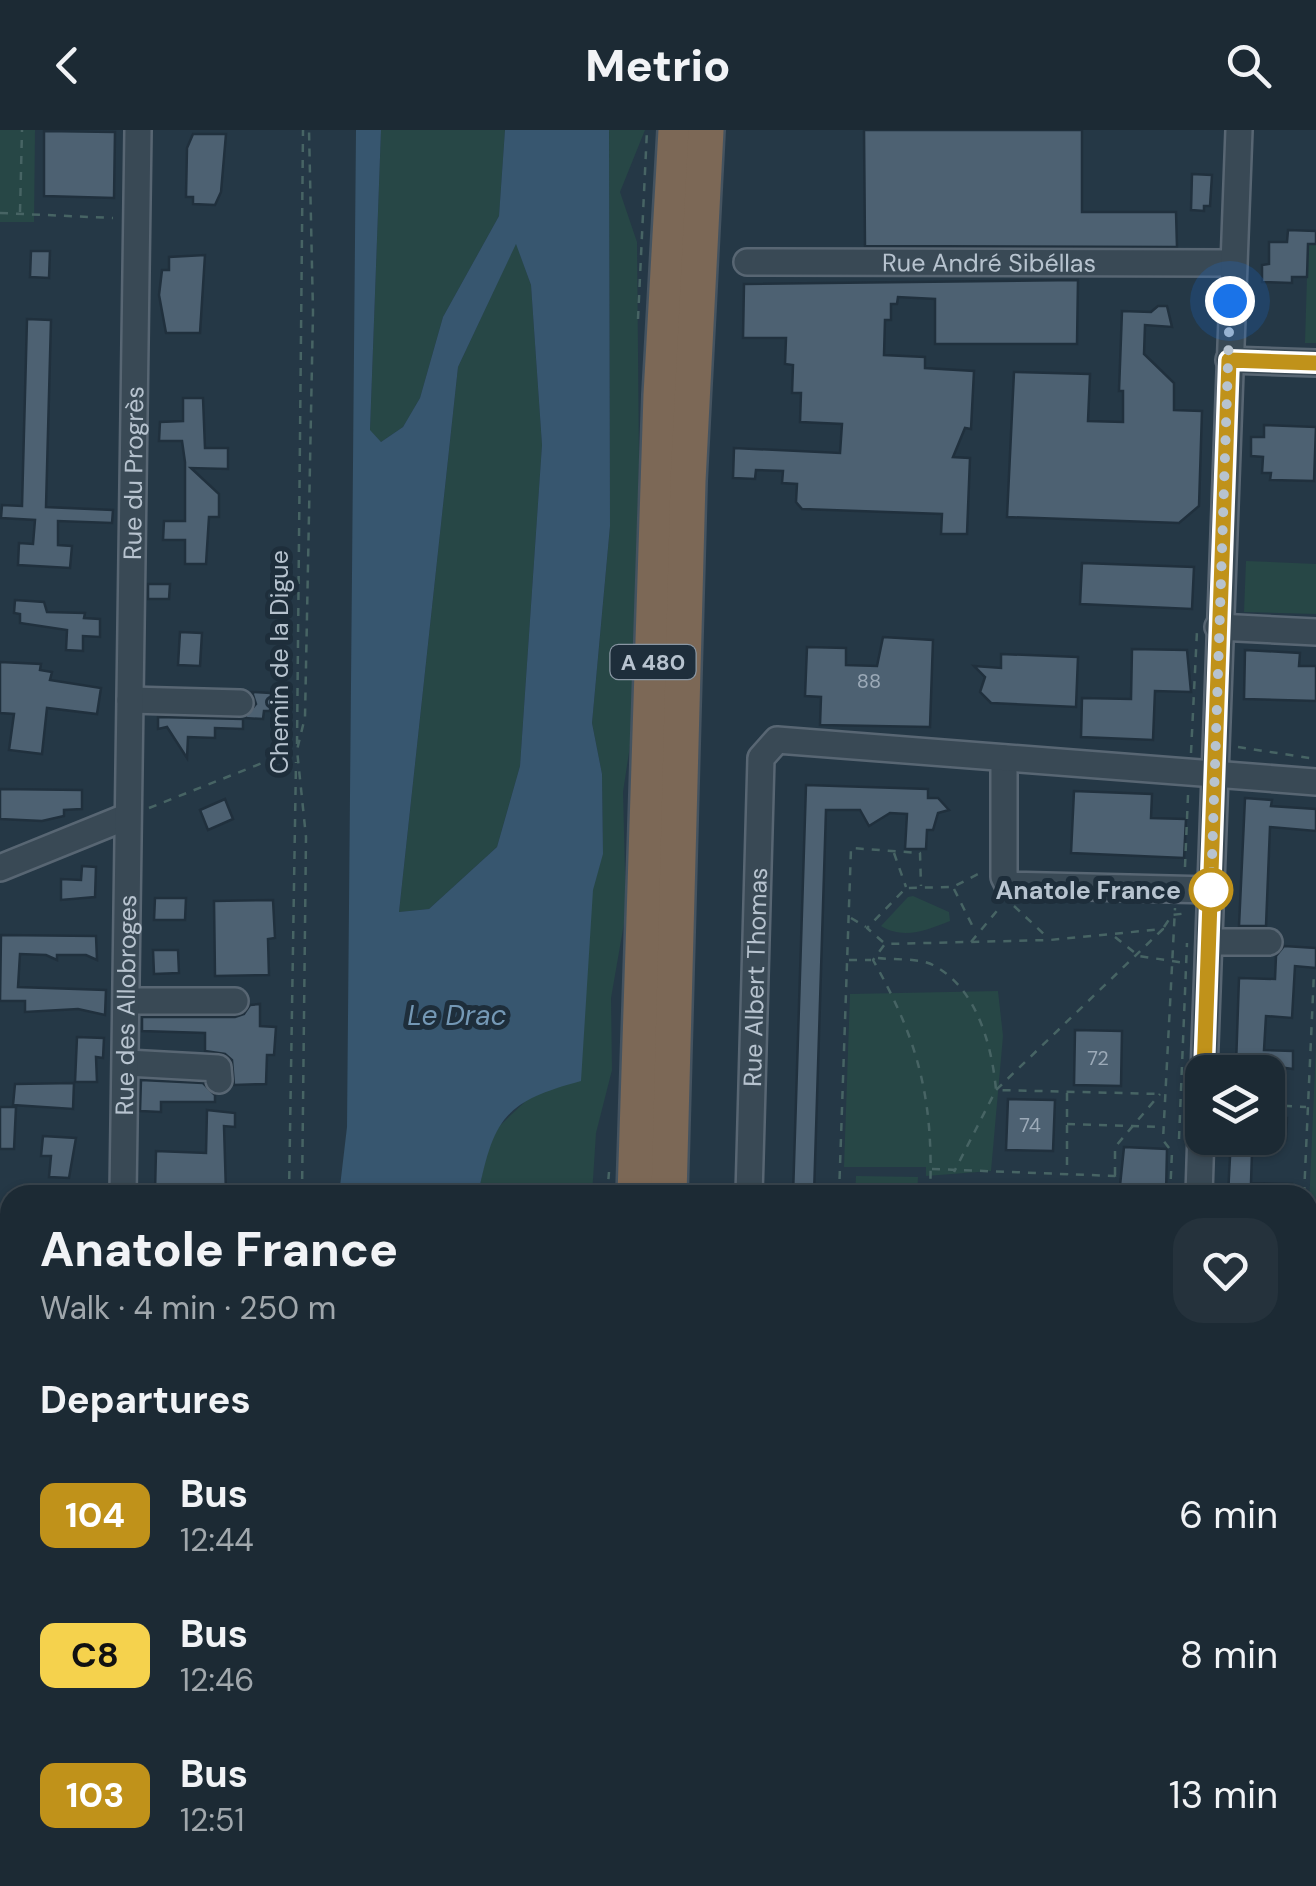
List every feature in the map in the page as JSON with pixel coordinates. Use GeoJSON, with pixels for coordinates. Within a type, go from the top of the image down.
{"type":"FeatureCollection","features":[{"type":"Feature","properties":{"kind":"highway","name":"A 480"},"geometry":{"type":"LineString","coordinates":[[635,1185],[661,395],[676,130]]}},
{"type":"Feature","properties":{"kind":"highway","name":"A 480"},"geometry":{"type":"LineString","coordinates":[[669,1185],[688,480],[706,130]]}},
{"type":"Feature","properties":{"kind":"street","name":"Rue du Progrès"},"geometry":{"type":"LineString","coordinates":[[126,817],[138,130]]}},
{"type":"Feature","properties":{"kind":"street"},"geometry":{"type":"LineString","coordinates":[[1204,1055],[1202,952],[1208,756],[1218,628],[1239,130]]}},
{"type":"Feature","properties":{"kind":"street","name":"Rue André Sibéllas"},"geometry":{"type":"LineString","coordinates":[[747,262],[1232,263]]}},
{"type":"Feature","properties":{"kind":"street"},"geometry":{"type":"LineString","coordinates":[[1229,360],[1316,362]]}},
{"type":"Feature","properties":{"kind":"street"},"geometry":{"type":"LineString","coordinates":[[1218,628],[1316,632]]}},
{"type":"Feature","properties":{"kind":"street"},"geometry":{"type":"LineString","coordinates":[[130,700],[240,703]]}},
{"type":"Feature","properties":{"kind":"street","name":"Rue Albert Thomas"},"geometry":{"type":"LineString","coordinates":[[749,1185],[761,758],[777,740],[1004,758]]}},
{"type":"Feature","properties":{"kind":"street"},"geometry":{"type":"LineString","coordinates":[[1205,901],[1008,886],[1004,867],[1004,758],[1208,756],[1316,782]]}},
{"type":"Feature","properties":{"kind":"street"},"geometry":{"type":"LineString","coordinates":[[0,868],[126,817]]}},
{"type":"Feature","properties":{"kind":"street","name":"Rue des Allobroges"},"geometry":{"type":"LineString","coordinates":[[122,1185],[127,1062],[126,817]]}},
{"type":"Feature","properties":{"kind":"street"},"geometry":{"type":"LineString","coordinates":[[1202,952],[1270,942]]}},
{"type":"Feature","properties":{"kind":"street"},"geometry":{"type":"LineString","coordinates":[[127,1002],[235,1001]]}},
{"type":"Feature","properties":{"kind":"street"},"geometry":{"type":"LineString","coordinates":[[127,1062],[218,1068],[218,1080]]}},
{"type":"Feature","properties":{"kind":"street"},"geometry":{"type":"LineString","coordinates":[[1198,1185],[1200,1155]]}},
{"type":"Feature","properties":{"kind":"path"},"geometry":{"type":"LineString","coordinates":[[20,214],[22,130]]}},
{"type":"Feature","properties":{"kind":"path","name":"Chemin de la Digue"},"geometry":{"type":"LineString","coordinates":[[290,1185],[303,130]]}},
{"type":"Feature","properties":{"kind":"path"},"geometry":{"type":"LineString","coordinates":[[302,1185],[306,837],[296,750],[305,718],[314,312],[309,130]]}},
{"type":"Feature","properties":{"kind":"path"},"geometry":{"type":"LineString","coordinates":[[0,213],[137,220]]}},
{"type":"Feature","properties":{"kind":"path"},"geometry":{"type":"LineString","coordinates":[[126,817],[296,750]]}},
{"type":"Feature","properties":{"kind":"path"},"geometry":{"type":"LineString","coordinates":[[1208,756],[1316,759]]}},
{"type":"Feature","properties":{"kind":"path"},"geometry":{"type":"LineString","coordinates":[[840,1185],[851,848],[920,853],[921,886]]}},
{"type":"Feature","properties":{"kind":"path"},"geometry":{"type":"LineString","coordinates":[[894,851],[906,888]]}},
{"type":"Feature","properties":{"kind":"path"},"geometry":{"type":"LineString","coordinates":[[867,928],[906,888],[953,887],[1004,867]]}},
{"type":"Feature","properties":{"kind":"path"},"geometry":{"type":"LineString","coordinates":[[953,887],[975,932]]}},
{"type":"Feature","properties":{"kind":"path"},"geometry":{"type":"LineString","coordinates":[[970,943],[975,932],[1006,900],[1050,940]]}},
{"type":"Feature","properties":{"kind":"path"},"geometry":{"type":"LineString","coordinates":[[954,1172],[996,1090],[1139,956],[1172,915],[1205,901]]}},
{"type":"Feature","properties":{"kind":"path"},"geometry":{"type":"LineString","coordinates":[[849,917],[884,944],[1050,940],[1163,928]]}},
{"type":"Feature","properties":{"kind":"path"},"geometry":{"type":"LineString","coordinates":[[1112,935],[1139,956],[1202,952]]}},
{"type":"Feature","properties":{"kind":"path"},"geometry":{"type":"LineString","coordinates":[[875,959],[884,944]]}},
{"type":"Feature","properties":{"kind":"path"},"geometry":{"type":"LineString","coordinates":[[875,959],[914,1038],[928,1106],[930,1185]]}},
{"type":"Feature","properties":{"kind":"path"},"geometry":{"type":"LineString","coordinates":[[848,960],[932,964],[980,1019],[996,1090]]}},
{"type":"Feature","properties":{"kind":"path"},"geometry":{"type":"LineString","coordinates":[[1304,1185],[1314,972]]}},
{"type":"Feature","properties":{"kind":"path"},"geometry":{"type":"LineString","coordinates":[[996,1090],[1163,1094],[1115,1147],[1115,1185]]}},
{"type":"Feature","properties":{"kind":"path"},"geometry":{"type":"LineString","coordinates":[[1067,1092],[1068,1175]]}},
{"type":"Feature","properties":{"kind":"path"},"geometry":{"type":"LineString","coordinates":[[1285,1106],[1306,1107]]}},
{"type":"Feature","properties":{"kind":"path"},"geometry":{"type":"LineString","coordinates":[[1067,1124],[1164,1128]]}},
{"type":"Feature","properties":{"kind":"path"},"geometry":{"type":"LineString","coordinates":[[931,1168],[1115,1176]]}},
{"type":"Feature","properties":{"kind":"green space"},"geometry":{"type":"Polygon","coordinates":[[[0,130],[35,130],[34,222],[0,222],[0,130]]]}},
{"type":"Feature","properties":{"kind":"green space"},"geometry":{"type":"Polygon","coordinates":[[[381,130],[505,130],[499,216],[443,317],[420,398],[403,427],[381,442],[370,431],[381,130]]]}},
{"type":"Feature","properties":{"kind":"green space"},"geometry":{"type":"Polygon","coordinates":[[[609,130],[645,130],[620,192],[637,242],[639,462],[631,739],[623,792],[626,912],[611,998],[612,1070],[596,1133],[593,1185],[480,1185],[490,1135],[533,1094],[603,853],[602,774],[592,723],[610,526],[609,130]]]}},
{"type":"Feature","properties":{"kind":"green space"},"geometry":{"type":"Polygon","coordinates":[[[516,243],[531,285],[542,445],[520,766],[497,847],[429,909],[399,912],[458,367],[516,243]]]}},
{"type":"Feature","properties":{"kind":"green space"},"geometry":{"type":"Polygon","coordinates":[[[1308,244],[1316,244],[1316,343],[1305,343],[1308,244]]]}},
{"type":"Feature","properties":{"kind":"green space"},"geometry":{"type":"Polygon","coordinates":[[[1246,561],[1316,564],[1316,614],[1244,612],[1246,561]]]}},
{"type":"Feature","properties":{"kind":"green space"},"geometry":{"type":"Polygon","coordinates":[[[913,896],[949,912],[950,921],[907,933],[881,926],[913,896]]]}},
{"type":"Feature","properties":{"kind":"green space"},"geometry":{"type":"Polygon","coordinates":[[[998,991],[1003,1036],[991,1171],[926,1176],[926,1167],[844,1167],[850,994],[998,991]]]}},
{"type":"Feature","properties":{"kind":"green space"},"geometry":{"type":"Polygon","coordinates":[[[1316,1045],[1316,1185],[1310,1185],[1316,1045]]]}},
{"type":"Feature","properties":{"kind":"green space"},"geometry":{"type":"Polygon","coordinates":[[[856,1176],[918,1177],[918,1185],[856,1185],[856,1176]]]}},
{"type":"Feature","properties":{"kind":"water","name":"Le Drac"},"geometry":{"type":"Polygon","coordinates":[[[356,130],[381,130],[370,430],[381,442],[403,427],[420,398],[443,317],[499,216],[505,130],[609,130],[610,526],[592,723],[602,774],[603,854],[593,890],[581,1081],[534,1097],[506,1117],[490,1148],[481,1185],[340,1185],[347,1127],[356,130]],[[516,244],[458,367],[399,912],[429,909],[497,847],[520,766],[542,445],[531,285],[516,244]]]}},
{"type":"Feature","properties":{"kind":"building"},"geometry":{"type":"Polygon","coordinates":[[[864,130],[1082,130],[1082,212],[1176,212],[1177,247],[865,246],[864,130]]]}},
{"type":"Feature","properties":{"kind":"building"},"geometry":{"type":"Polygon","coordinates":[[[44,131],[115,132],[114,198],[44,196],[44,131]]]}},
{"type":"Feature","properties":{"kind":"building"},"geometry":{"type":"Polygon","coordinates":[[[193,134],[226,134],[221,192],[215,205],[193,204],[193,197],[186,197],[187,148],[193,134]]]}},
{"type":"Feature","properties":{"kind":"building"},"geometry":{"type":"Polygon","coordinates":[[[1192,174],[1212,175],[1210,206],[1204,206],[1204,211],[1191,210],[1192,174]]]}},
{"type":"Feature","properties":{"kind":"building"},"geometry":{"type":"Polygon","coordinates":[[[1288,230],[1316,231],[1316,244],[1308,244],[1307,277],[1292,277],[1292,283],[1262,282],[1262,265],[1269,264],[1269,242],[1287,242],[1288,230]]]}},
{"type":"Feature","properties":{"kind":"building"},"geometry":{"type":"Polygon","coordinates":[[[31,251],[50,251],[49,278],[30,277],[31,251]]]}},
{"type":"Feature","properties":{"kind":"building"},"geometry":{"type":"Polygon","coordinates":[[[205,255],[200,333],[166,333],[159,295],[162,270],[169,270],[169,257],[205,255]]]}},
{"type":"Feature","properties":{"kind":"building"},"geometry":{"type":"Polygon","coordinates":[[[1078,280],[1077,344],[935,344],[935,299],[898,297],[897,304],[891,304],[891,320],[885,320],[884,355],[925,357],[925,368],[974,371],[971,429],[965,428],[953,457],[970,458],[967,534],[941,534],[942,514],[802,509],[796,502],[797,484],[782,483],[783,471],[756,470],[755,479],[733,478],[734,448],[840,453],[842,424],[800,422],[801,393],[792,393],[793,365],[785,364],[786,338],[743,338],[744,284],[1078,280]]]}},
{"type":"Feature","properties":{"kind":"building"},"geometry":{"type":"Polygon","coordinates":[[[1158,306],[1167,306],[1172,327],[1145,325],[1144,354],[1174,383],[1174,410],[1202,411],[1199,506],[1179,523],[1007,517],[1014,372],[1090,374],[1088,421],[1123,422],[1123,391],[1119,391],[1122,311],[1151,312],[1158,306]]]}},
{"type":"Feature","properties":{"kind":"building"},"geometry":{"type":"Polygon","coordinates":[[[27,319],[51,320],[46,507],[113,510],[112,523],[58,521],[58,545],[72,546],[70,568],[18,565],[19,543],[33,544],[35,520],[1,518],[2,505],[22,506],[27,319]]]}},
{"type":"Feature","properties":{"kind":"building"},"geometry":{"type":"Polygon","coordinates":[[[183,398],[203,398],[205,448],[228,448],[228,469],[191,468],[219,494],[219,517],[209,517],[206,564],[185,564],[185,540],[163,540],[164,521],[185,521],[185,462],[182,441],[159,441],[160,422],[183,421],[183,398]]]}},
{"type":"Feature","properties":{"kind":"building"},"geometry":{"type":"Polygon","coordinates":[[[1264,425],[1316,427],[1314,481],[1270,480],[1271,473],[1262,473],[1263,457],[1251,456],[1251,437],[1264,437],[1264,425]]]}},
{"type":"Feature","properties":{"kind":"building"},"geometry":{"type":"Polygon","coordinates":[[[1082,563],[1194,567],[1192,609],[1080,604],[1082,563]]]}},
{"type":"Feature","properties":{"kind":"building"},"geometry":{"type":"Polygon","coordinates":[[[148,584],[170,584],[169,599],[148,599],[148,584]]]}},
{"type":"Feature","properties":{"kind":"building"},"geometry":{"type":"Polygon","coordinates":[[[15,600],[44,602],[47,612],[85,613],[84,618],[100,619],[100,637],[83,636],[83,651],[66,650],[67,630],[20,623],[20,614],[14,613],[15,600]]]}},
{"type":"Feature","properties":{"kind":"building"},"geometry":{"type":"Polygon","coordinates":[[[180,632],[202,633],[200,666],[178,665],[180,632]]]}},
{"type":"Feature","properties":{"kind":"building"},"geometry":{"type":"Polygon","coordinates":[[[883,637],[933,640],[930,727],[820,725],[821,697],[805,696],[807,647],[846,648],[846,665],[877,666],[883,637]]]}},
{"type":"Feature","properties":{"kind":"building"},"geometry":{"type":"Polygon","coordinates":[[[1132,649],[1187,650],[1191,692],[1155,691],[1153,740],[1081,737],[1082,698],[1131,699],[1132,649]]]}},
{"type":"Feature","properties":{"kind":"building"},"geometry":{"type":"Polygon","coordinates":[[[1245,650],[1300,653],[1299,666],[1316,666],[1316,701],[1244,699],[1245,650]]]}},
{"type":"Feature","properties":{"kind":"building"},"geometry":{"type":"Polygon","coordinates":[[[1001,654],[1078,657],[1076,707],[991,703],[980,692],[985,677],[974,666],[1001,668],[1001,654]]]}},
{"type":"Feature","properties":{"kind":"building"},"geometry":{"type":"Polygon","coordinates":[[[0,662],[41,664],[40,670],[52,672],[50,680],[101,688],[97,714],[47,708],[42,754],[9,750],[14,714],[0,713],[0,662]]]}},
{"type":"Feature","properties":{"kind":"building"},"geometry":{"type":"Polygon","coordinates":[[[252,692],[271,693],[270,711],[264,711],[263,719],[244,718],[256,704],[252,692]]]}},
{"type":"Feature","properties":{"kind":"building"},"geometry":{"type":"Polygon","coordinates":[[[158,717],[243,719],[243,729],[215,728],[215,738],[188,737],[187,758],[167,727],[158,729],[158,717]]]}},
{"type":"Feature","properties":{"kind":"building"},"geometry":{"type":"Polygon","coordinates":[[[806,785],[928,789],[928,798],[938,798],[949,810],[938,813],[933,830],[927,830],[926,849],[905,849],[907,814],[890,813],[869,826],[860,810],[826,810],[814,1185],[793,1185],[806,785]]]}},
{"type":"Feature","properties":{"kind":"building"},"geometry":{"type":"Polygon","coordinates":[[[0,789],[82,790],[82,809],[64,810],[64,816],[42,821],[0,819],[0,789]]]}},
{"type":"Feature","properties":{"kind":"building"},"geometry":{"type":"Polygon","coordinates":[[[1074,791],[1152,794],[1151,818],[1186,819],[1184,858],[1071,853],[1074,791]]]}},
{"type":"Feature","properties":{"kind":"building"},"geometry":{"type":"Polygon","coordinates":[[[1245,798],[1272,800],[1271,806],[1316,809],[1316,831],[1270,827],[1266,926],[1239,926],[1245,798]]]}},
{"type":"Feature","properties":{"kind":"building"},"geometry":{"type":"Polygon","coordinates":[[[225,799],[233,819],[208,830],[200,810],[225,799]]]}},
{"type":"Feature","properties":{"kind":"building"},"geometry":{"type":"Polygon","coordinates":[[[82,866],[96,867],[95,897],[61,900],[61,879],[81,880],[82,866]]]}},
{"type":"Feature","properties":{"kind":"building"},"geometry":{"type":"Polygon","coordinates":[[[155,898],[186,898],[185,920],[154,920],[155,898]]]}},
{"type":"Feature","properties":{"kind":"building"},"geometry":{"type":"Polygon","coordinates":[[[273,900],[275,938],[268,939],[269,975],[215,976],[214,901],[273,900]]]}},
{"type":"Feature","properties":{"kind":"building"},"geometry":{"type":"Polygon","coordinates":[[[1,935],[96,936],[97,960],[86,955],[57,955],[57,960],[46,955],[20,954],[18,987],[106,990],[105,1015],[78,1009],[25,1012],[25,1001],[0,1001],[1,935]]]}},
{"type":"Feature","properties":{"kind":"building"},"geometry":{"type":"Polygon","coordinates":[[[1284,946],[1316,948],[1316,968],[1295,966],[1292,1018],[1266,1016],[1264,1050],[1293,1051],[1293,1069],[1285,1068],[1285,1055],[1236,1055],[1239,978],[1275,979],[1276,956],[1284,946]]]}},
{"type":"Feature","properties":{"kind":"building"},"geometry":{"type":"Polygon","coordinates":[[[153,950],[178,950],[179,973],[154,974],[153,950]]]}},
{"type":"Feature","properties":{"kind":"building"},"geometry":{"type":"Polygon","coordinates":[[[260,1004],[260,1026],[276,1027],[274,1055],[267,1055],[266,1084],[234,1085],[232,1060],[225,1054],[205,1051],[205,1033],[142,1031],[142,1017],[235,1017],[244,1014],[250,1005],[260,1004]]]}},
{"type":"Feature","properties":{"kind":"building"},"geometry":{"type":"Polygon","coordinates":[[[1075,1030],[1122,1031],[1121,1086],[1074,1085],[1075,1030]]]}},
{"type":"Feature","properties":{"kind":"building"},"geometry":{"type":"Polygon","coordinates":[[[77,1037],[104,1038],[103,1058],[96,1057],[97,1082],[75,1082],[77,1037]]]}},
{"type":"Feature","properties":{"kind":"building"},"geometry":{"type":"Polygon","coordinates":[[[141,1080],[203,1083],[215,1095],[215,1102],[161,1102],[161,1112],[140,1111],[141,1080]]]}},
{"type":"Feature","properties":{"kind":"building"},"geometry":{"type":"Polygon","coordinates":[[[74,1083],[73,1109],[13,1105],[15,1084],[74,1083]]]}},
{"type":"Feature","properties":{"kind":"building"},"geometry":{"type":"Polygon","coordinates":[[[1008,1099],[1055,1100],[1053,1151],[1006,1150],[1008,1099]]]}},
{"type":"Feature","properties":{"kind":"building"},"geometry":{"type":"Polygon","coordinates":[[[0,1107],[16,1107],[14,1149],[0,1149],[0,1107]]]}},
{"type":"Feature","properties":{"kind":"building"},"geometry":{"type":"Polygon","coordinates":[[[207,1110],[235,1113],[235,1127],[224,1126],[226,1185],[155,1185],[156,1151],[206,1153],[207,1110]]]}},
{"type":"Feature","properties":{"kind":"building"},"geometry":{"type":"Polygon","coordinates":[[[43,1136],[76,1138],[69,1178],[49,1177],[51,1156],[41,1156],[43,1136]]]}},
{"type":"Feature","properties":{"kind":"building"},"geometry":{"type":"Polygon","coordinates":[[[1124,1147],[1167,1149],[1166,1185],[1120,1185],[1124,1147]]]}},
{"type":"Feature","properties":{"kind":"building"},"geometry":{"type":"Polygon","coordinates":[[[1230,1155],[1252,1155],[1251,1183],[1292,1184],[1292,1185],[1229,1185],[1230,1155]]]}},
{"type":"Feature","properties":{"kind":"bus line","name":"104"},"geometry":{"type":"LineString","coordinates":[[1205,1055],[1229,360],[1316,363]]}},
{"type":"Feature","properties":{"kind":"place","name":"Anatole France"},"geometry":{"type":"Point","coordinates":[1211,890]}},
{"type":"Feature","properties":{"kind":"route"},"geometry":{"type":"LineString","coordinates":[[1211,890],[1230,301]]}}]}
